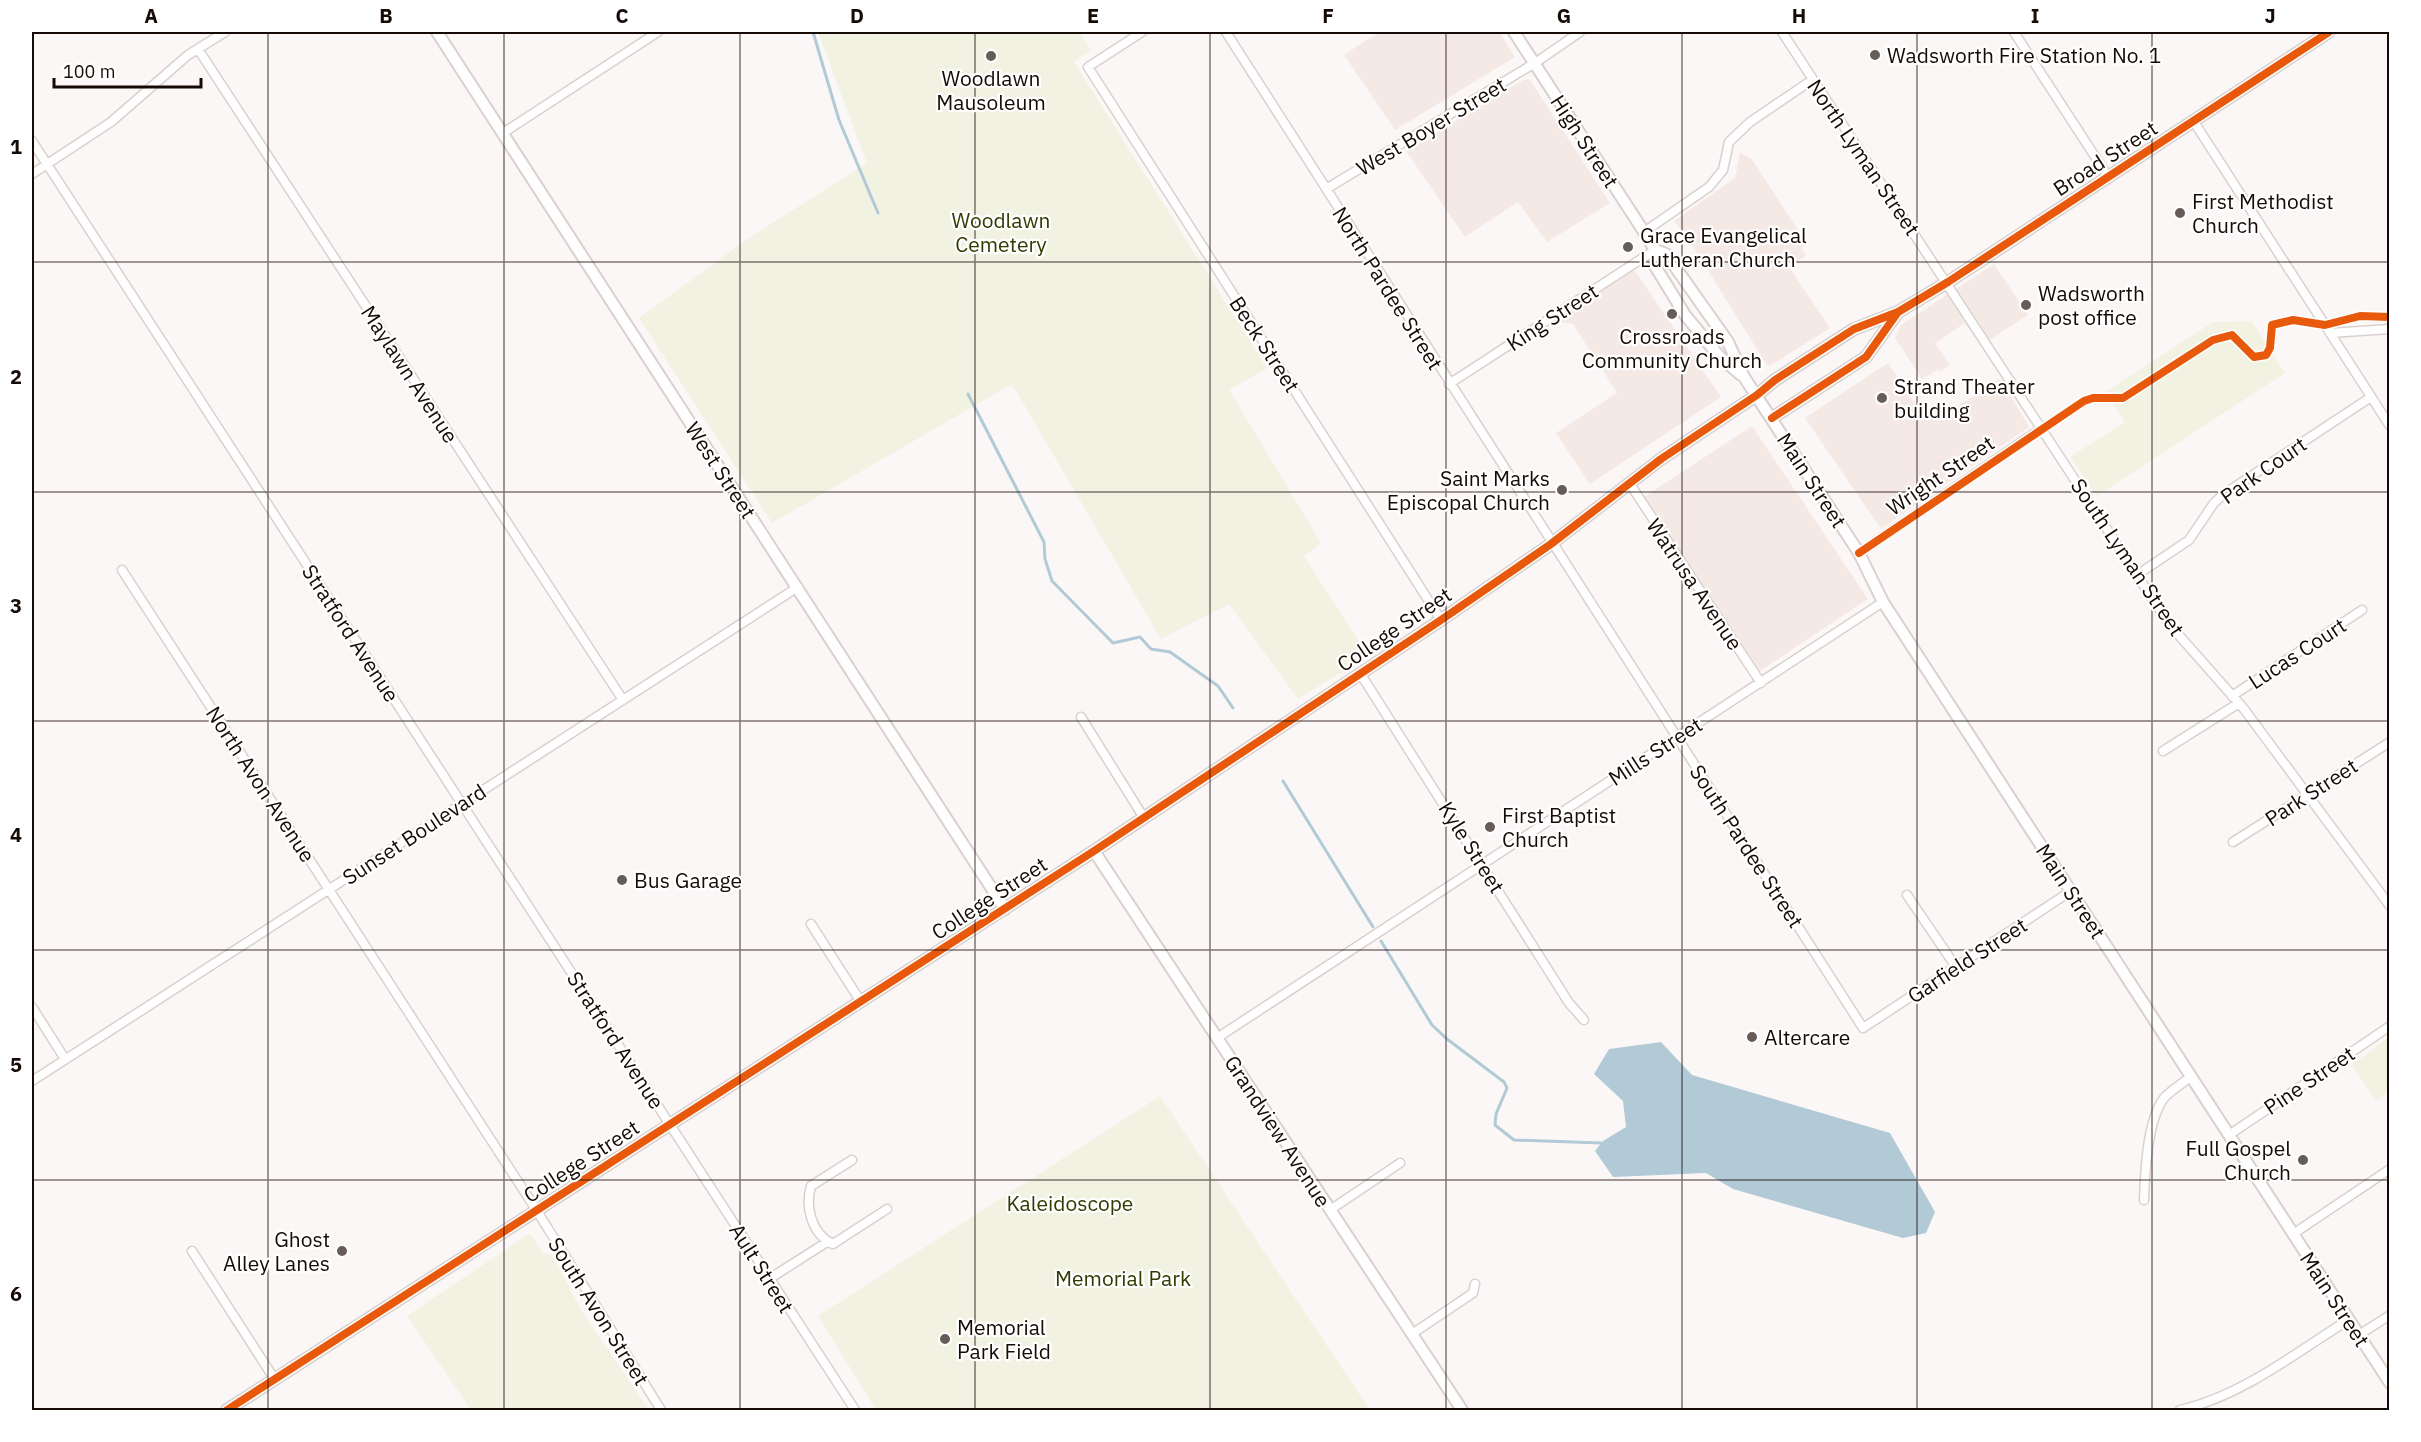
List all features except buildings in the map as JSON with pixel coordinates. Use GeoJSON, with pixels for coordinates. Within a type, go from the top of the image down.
{"type":"FeatureCollection","features":[{"type":"Feature","properties":{"kind":"main road","name":"West Street"},"geometry":{"type":"LineString","coordinates":[[437,32],[1005,909]]}},
{"type":"Feature","properties":{"kind":"main road","name":"High Street"},"geometry":{"type":"LineString","coordinates":[[1514,32],[1644,232],[1654,250],[1655,266],[1685,315],[1719,356],[1744,377]]}},
{"type":"Feature","properties":{"kind":"main road","name":"Broad Street"},"geometry":{"type":"LineString","coordinates":[[1757,395],[1775,380],[1864,324],[1898,312],[1948,282],[2329,32]]}},
{"type":"Feature","properties":{"kind":"main road","name":"High Street"},"geometry":{"type":"LineString","coordinates":[[1654,250],[1666,254],[1728,342],[1744,377],[1757,395]]}},
{"type":"Feature","properties":{"kind":"main road","name":"Broad Street"},"geometry":{"type":"LineString","coordinates":[[1772,418],[1866,357],[1898,312]]}},
{"type":"Feature","properties":{"kind":"main road"},"geometry":{"type":"LineString","coordinates":[[1864,324],[1875,331],[1878,342]]}},
{"type":"Feature","properties":{"kind":"main road","name":"College Street"},"geometry":{"type":"LineString","coordinates":[[227,1410],[1144,818],[1441,620],[1551,544],[1661,459],[1757,395]]}},
{"type":"Feature","properties":{"kind":"main road","name":"Main Street"},"geometry":{"type":"LineString","coordinates":[[1757,395],[1859,553],[1883,602],[2390,1383]]}},
{"type":"Feature","properties":{"kind":"main road","name":"Grandview Avenue"},"geometry":{"type":"LineString","coordinates":[[1094,851],[1462,1410]]}},
{"type":"Feature","properties":{"kind":"street"},"geometry":{"type":"LineString","coordinates":[[32,174],[111,123],[198,49],[225,32]]}},
{"type":"Feature","properties":{"kind":"street"},"geometry":{"type":"LineString","coordinates":[[503,133],[658,32]]}},
{"type":"Feature","properties":{"kind":"street","name":"Beck Street"},"geometry":{"type":"LineString","coordinates":[[1142,32],[1088,68],[1441,620]]}},
{"type":"Feature","properties":{"kind":"street","name":"North Pardee Street"},"geometry":{"type":"LineString","coordinates":[[1226,32],[1551,544]]}},
{"type":"Feature","properties":{"kind":"street","name":"West Boyer Street"},"geometry":{"type":"LineString","coordinates":[[1326,189],[1535,63],[1580,32]]}},
{"type":"Feature","properties":{"kind":"street","name":"North Lyman Street"},"geometry":{"type":"LineString","coordinates":[[1782,32],[1948,282]]}},
{"type":"Feature","properties":{"kind":"street"},"geometry":{"type":"LineString","coordinates":[[2014,32],[2109,178]]}},
{"type":"Feature","properties":{"kind":"street","name":"Maylawn Avenue"},"geometry":{"type":"LineString","coordinates":[[198,49],[622,700]]}},
{"type":"Feature","properties":{"kind":"street"},"geometry":{"type":"LineString","coordinates":[[1644,232],[1709,187],[1723,170],[1729,142],[1750,122],[1812,80]]}},
{"type":"Feature","properties":{"kind":"street"},"geometry":{"type":"LineString","coordinates":[[2194,122],[2390,426]]}},
{"type":"Feature","properties":{"kind":"street","name":"Stratford Avenue"},"geometry":{"type":"LineString","coordinates":[[32,141],[671,1124]]}},
{"type":"Feature","properties":{"kind":"street","name":"King Street"},"geometry":{"type":"LineString","coordinates":[[1449,384],[1654,250]]}},
{"type":"Feature","properties":{"kind":"street","name":"South Lyman Street"},"geometry":{"type":"LineString","coordinates":[[1948,282],[2169,624],[2239,703],[2390,906]]}},
{"type":"Feature","properties":{"kind":"street"},"geometry":{"type":"LineString","coordinates":[[2330,333],[2390,329]]}},
{"type":"Feature","properties":{"kind":"street","name":"Park Court"},"geometry":{"type":"LineString","coordinates":[[2137,575],[2189,540],[2214,503],[2224,494],[2371,397]]}},
{"type":"Feature","properties":{"kind":"street","name":"Wright Street"},"geometry":{"type":"LineString","coordinates":[[1859,553],[2042,428]]}},
{"type":"Feature","properties":{"kind":"street","name":"Watrusa Avenue"},"geometry":{"type":"LineString","coordinates":[[1630,484],[1761,683]]}},
{"type":"Feature","properties":{"kind":"street","name":"South Pardee Street"},"geometry":{"type":"LineString","coordinates":[[1551,544],[1863,1028]]}},
{"type":"Feature","properties":{"kind":"street","name":"North Avon Avenue"},"geometry":{"type":"LineString","coordinates":[[122,570],[537,1210]]}},
{"type":"Feature","properties":{"kind":"street","name":"Sunset Boulevard"},"geometry":{"type":"LineString","coordinates":[[32,1081],[798,587]]}},
{"type":"Feature","properties":{"kind":"street","name":"Mills Street"},"geometry":{"type":"LineString","coordinates":[[1217,1038],[1883,602]]}},
{"type":"Feature","properties":{"kind":"street","name":"Lucas Court"},"geometry":{"type":"LineString","coordinates":[[2232,696],[2362,610]]}},
{"type":"Feature","properties":{"kind":"street","name":"Kyle Street"},"geometry":{"type":"LineString","coordinates":[[1360,673],[1569,1003],[1584,1020]]}},
{"type":"Feature","properties":{"kind":"street"},"geometry":{"type":"LineString","coordinates":[[2163,751],[2239,703]]}},
{"type":"Feature","properties":{"kind":"street"},"geometry":{"type":"LineString","coordinates":[[1081,717],[1144,818]]}},
{"type":"Feature","properties":{"kind":"street","name":"Park Street"},"geometry":{"type":"LineString","coordinates":[[2233,842],[2390,742]]}},
{"type":"Feature","properties":{"kind":"street","name":"Garfield Street"},"geometry":{"type":"LineString","coordinates":[[1863,1028],[2071,891]]}},
{"type":"Feature","properties":{"kind":"street"},"geometry":{"type":"LineString","coordinates":[[1907,895],[1956,967]]}},
{"type":"Feature","properties":{"kind":"street"},"geometry":{"type":"LineString","coordinates":[[811,924],[861,1002]]}},
{"type":"Feature","properties":{"kind":"street"},"geometry":{"type":"LineString","coordinates":[[32,1007],[65,1059]]}},
{"type":"Feature","properties":{"kind":"street","name":"Pine Street"},"geometry":{"type":"LineString","coordinates":[[2229,1135],[2390,1026]]}},
{"type":"Feature","properties":{"kind":"street"},"geometry":{"type":"LineString","coordinates":[[2144,1200],[2147,1159],[2158,1109],[2169,1093],[2190,1077]]}},
{"type":"Feature","properties":{"kind":"street","name":"Ault Street"},"geometry":{"type":"LineString","coordinates":[[671,1124],[855,1410]]}},
{"type":"Feature","properties":{"kind":"street"},"geometry":{"type":"LineString","coordinates":[[852,1160],[811,1186],[808,1213],[827,1242],[832,1244],[887,1209]]}},
{"type":"Feature","properties":{"kind":"street"},"geometry":{"type":"LineString","coordinates":[[1330,1210],[1400,1163]]}},
{"type":"Feature","properties":{"kind":"street"},"geometry":{"type":"LineString","coordinates":[[2293,1234],[2390,1169]]}},
{"type":"Feature","properties":{"kind":"street","name":"South Avon Street"},"geometry":{"type":"LineString","coordinates":[[537,1210],[661,1410]]}},
{"type":"Feature","properties":{"kind":"street"},"geometry":{"type":"LineString","coordinates":[[769,1279],[827,1242]]}},
{"type":"Feature","properties":{"kind":"street"},"geometry":{"type":"LineString","coordinates":[[192,1251],[275,1380]]}},
{"type":"Feature","properties":{"kind":"street"},"geometry":{"type":"LineString","coordinates":[[1412,1334],[1473,1293],[1475,1284]]}},
{"type":"Feature","properties":{"kind":"street"},"geometry":{"type":"LineString","coordinates":[[2359,1335],[2390,1315]]}},
{"type":"Feature","properties":{"kind":"street"},"geometry":{"type":"LineString","coordinates":[[2180,1410],[2214,1401],[2348,1320]]}},
{"type":"Feature","properties":{"kind":"shaded area"},"geometry":{"type":"Polygon","coordinates":[[[1379,32],[1499,32],[1515,57],[1395,130],[1344,55],[1379,32]]]}},
{"type":"Feature","properties":{"kind":"shaded area"},"geometry":{"type":"Polygon","coordinates":[[[1525,79],[1530,80],[1610,203],[1547,242],[1518,202],[1465,237],[1406,151],[1525,79]]]}},
{"type":"Feature","properties":{"kind":"shaded area"},"geometry":{"type":"Polygon","coordinates":[[[1740,153],[1751,158],[1807,244],[1801,248],[1806,256],[1789,267],[1830,328],[1768,367],[1686,235],[1674,221],[1735,178],[1740,153]]]}},
{"type":"Feature","properties":{"kind":"shaded area"},"geometry":{"type":"Polygon","coordinates":[[[1994,264],[2028,315],[1981,345],[1965,323],[1935,343],[1950,365],[1922,379],[1895,338],[1901,325],[1994,264]]]}},
{"type":"Feature","properties":{"kind":"shaded area"},"geometry":{"type":"Polygon","coordinates":[[[1633,268],[1721,397],[1590,484],[1556,433],[1617,393],[1573,324],[1550,321],[1633,268]]]}},
{"type":"Feature","properties":{"kind":"shaded area"},"geometry":{"type":"Polygon","coordinates":[[[1888,363],[1926,420],[1945,408],[1958,406],[2000,378],[2029,427],[1881,529],[1805,418],[1888,363]]]}},
{"type":"Feature","properties":{"kind":"shaded area"},"geometry":{"type":"Polygon","coordinates":[[[1752,426],[1868,599],[1760,671],[1644,497],[1752,426]]]}},
{"type":"Feature","properties":{"kind":"green space","name":"Woodlawn Cemetery"},"geometry":{"type":"Polygon","coordinates":[[[818,32],[1079,32],[1091,50],[1074,62],[1267,368],[1229,390],[1321,543],[1304,556],[1368,656],[1298,699],[1229,604],[1161,639],[1012,384],[772,523],[639,318],[749,238],[867,163],[818,32]]]}},
{"type":"Feature","properties":{"kind":"green space"},"geometry":{"type":"Polygon","coordinates":[[[2252,321],[2285,373],[2097,496],[2070,457],[2125,422],[2105,392],[2213,322],[2252,321]]]}},
{"type":"Feature","properties":{"kind":"green space"},"geometry":{"type":"Polygon","coordinates":[[[2389,1037],[2389,1092],[2376,1101],[2352,1065],[2389,1037]]]}},
{"type":"Feature","properties":{"kind":"green space","name":"Memorial Park"},"geometry":{"type":"Polygon","coordinates":[[[1160,1096],[1370,1410],[876,1410],[818,1316],[1160,1096]]]}},
{"type":"Feature","properties":{"kind":"green space"},"geometry":{"type":"Polygon","coordinates":[[[530,1233],[543,1253],[552,1255],[583,1313],[649,1410],[471,1410],[407,1316],[530,1233]]]}},
{"type":"Feature","properties":{"kind":"water"},"geometry":{"type":"Polygon","coordinates":[[[1661,1042],[1692,1075],[1890,1133],[1935,1212],[1926,1233],[1903,1238],[1733,1189],[1706,1173],[1613,1177],[1595,1151],[1603,1141],[1626,1127],[1623,1101],[1594,1074],[1609,1049],[1661,1042]]]}},
{"type":"Feature","properties":{"kind":"waterway"},"geometry":{"type":"LineString","coordinates":[[813,32],[839,120],[878,213]]}},
{"type":"Feature","properties":{"kind":"waterway"},"geometry":{"type":"LineString","coordinates":[[968,394],[1044,542],[1045,559],[1052,581],[1113,643],[1140,637],[1151,649],[1170,652],[1218,686],[1233,708]]}},
{"type":"Feature","properties":{"kind":"waterway"},"geometry":{"type":"LineString","coordinates":[[1283,781],[1373,927]]}},
{"type":"Feature","properties":{"kind":"waterway"},"geometry":{"type":"LineString","coordinates":[[1381,941],[1432,1025],[1504,1082],[1507,1088],[1496,1114],[1495,1125],[1514,1140],[1601,1143]]}},
{"type":"Feature","properties":{"kind":"cycle path"},"geometry":{"type":"LineString","coordinates":[[227,1410],[1094,851],[1551,544],[1661,459],[1757,395],[1775,380],[1854,329],[1898,312],[1948,282],[2329,32]]}},
{"type":"Feature","properties":{"kind":"cycle path"},"geometry":{"type":"LineString","coordinates":[[1772,418],[1866,357],[1898,312]]}},
{"type":"Feature","properties":{"kind":"cycle path"},"geometry":{"type":"LineString","coordinates":[[1859,553],[2084,401],[2093,398],[2123,398],[2213,340],[2232,335],[2254,357],[2266,355],[2270,348],[2272,325],[2293,320],[2325,325],[2360,316],[2390,317]]}},
{"type":"Feature","properties":{"kind":"place","name":"Wadsworth Fire Station No. 1"},"geometry":{"type":"Point","coordinates":[1875,55]}},
{"type":"Feature","properties":{"kind":"place","name":"Woodlawn Mausoleum"},"geometry":{"type":"Point","coordinates":[991,56]}},
{"type":"Feature","properties":{"kind":"place","name":"First Methodist Church"},"geometry":{"type":"Point","coordinates":[2180,213]}},
{"type":"Feature","properties":{"kind":"place","name":"Grace Evangelical Lutheran Church"},"geometry":{"type":"Point","coordinates":[1628,247]}},
{"type":"Feature","properties":{"kind":"place","name":"Wadsworth post office"},"geometry":{"type":"Point","coordinates":[2026,305]}},
{"type":"Feature","properties":{"kind":"place","name":"Crossroads Community Church"},"geometry":{"type":"Point","coordinates":[1672,314]}},
{"type":"Feature","properties":{"kind":"place","name":"Strand Theater building"},"geometry":{"type":"Point","coordinates":[1882,398]}},
{"type":"Feature","properties":{"kind":"place","name":"Saint Marks Episcopal Church"},"geometry":{"type":"Point","coordinates":[1562,490]}},
{"type":"Feature","properties":{"kind":"place","name":"First Baptist Church"},"geometry":{"type":"Point","coordinates":[1490,827]}},
{"type":"Feature","properties":{"kind":"place","name":"Bus Garage"},"geometry":{"type":"Point","coordinates":[622,880]}},
{"type":"Feature","properties":{"kind":"place","name":"Altercare"},"geometry":{"type":"Point","coordinates":[1752,1037]}},
{"type":"Feature","properties":{"kind":"place","name":"Full Gospel Church"},"geometry":{"type":"Point","coordinates":[2303,1160]}},
{"type":"Feature","properties":{"kind":"place","name":"Ghost Alley Lanes"},"geometry":{"type":"Point","coordinates":[342,1251]}},
{"type":"Feature","properties":{"kind":"place","name":"Memorial Park Field"},"geometry":{"type":"Point","coordinates":[945,1339]}},
{"type":"Feature","properties":{"kind":"park label","name":"Kaleidoscope"},"geometry":{"type":"Point","coordinates":[1070,1203]}}]}
